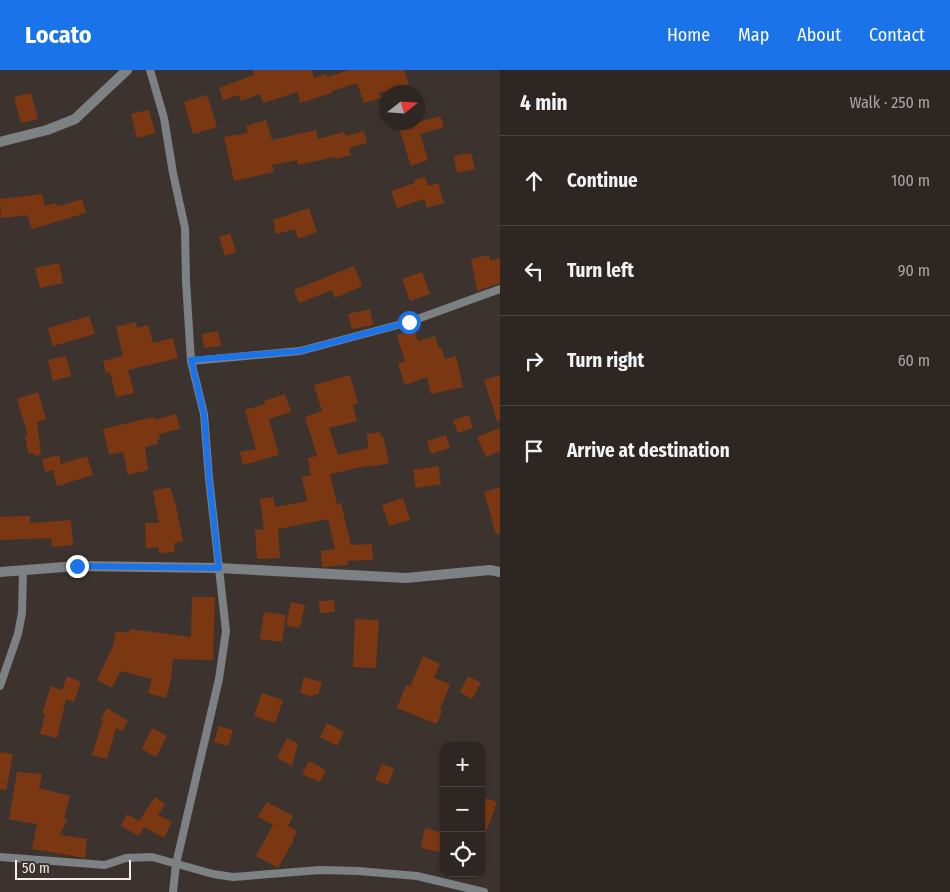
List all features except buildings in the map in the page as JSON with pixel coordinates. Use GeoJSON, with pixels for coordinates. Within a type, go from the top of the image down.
{"type":"FeatureCollection","features":[{"type":"Feature","properties":{"kind":"street"},"geometry":{"type":"LineString","coordinates":[[0,142],[47,130],[75,119],[127,70]]}},
{"type":"Feature","properties":{"kind":"street"},"geometry":{"type":"LineString","coordinates":[[0,572],[77,566],[219,568],[406,578],[490,570],[500,572]]}},
{"type":"Feature","properties":{"kind":"lane"},"geometry":{"type":"LineString","coordinates":[[150,70],[164,118],[185,228],[191,360],[204,414],[226,631],[219,679],[176,864],[173,892]]}},
{"type":"Feature","properties":{"kind":"lane"},"geometry":{"type":"LineString","coordinates":[[191,360],[300,351],[409,322],[500,289]]}},
{"type":"Feature","properties":{"kind":"lane"},"geometry":{"type":"LineString","coordinates":[[0,686],[18,634],[22,613],[22,570]]}},
{"type":"Feature","properties":{"kind":"lane"},"geometry":{"type":"LineString","coordinates":[[0,857],[105,865],[126,858],[152,857],[213,874],[233,877],[320,870],[417,876],[484,892]]}},
{"type":"Feature","properties":{"kind":"route"},"geometry":{"type":"LineString","coordinates":[[77,566],[219,568],[204,414],[191,360],[300,351],[409,322]]}}]}
